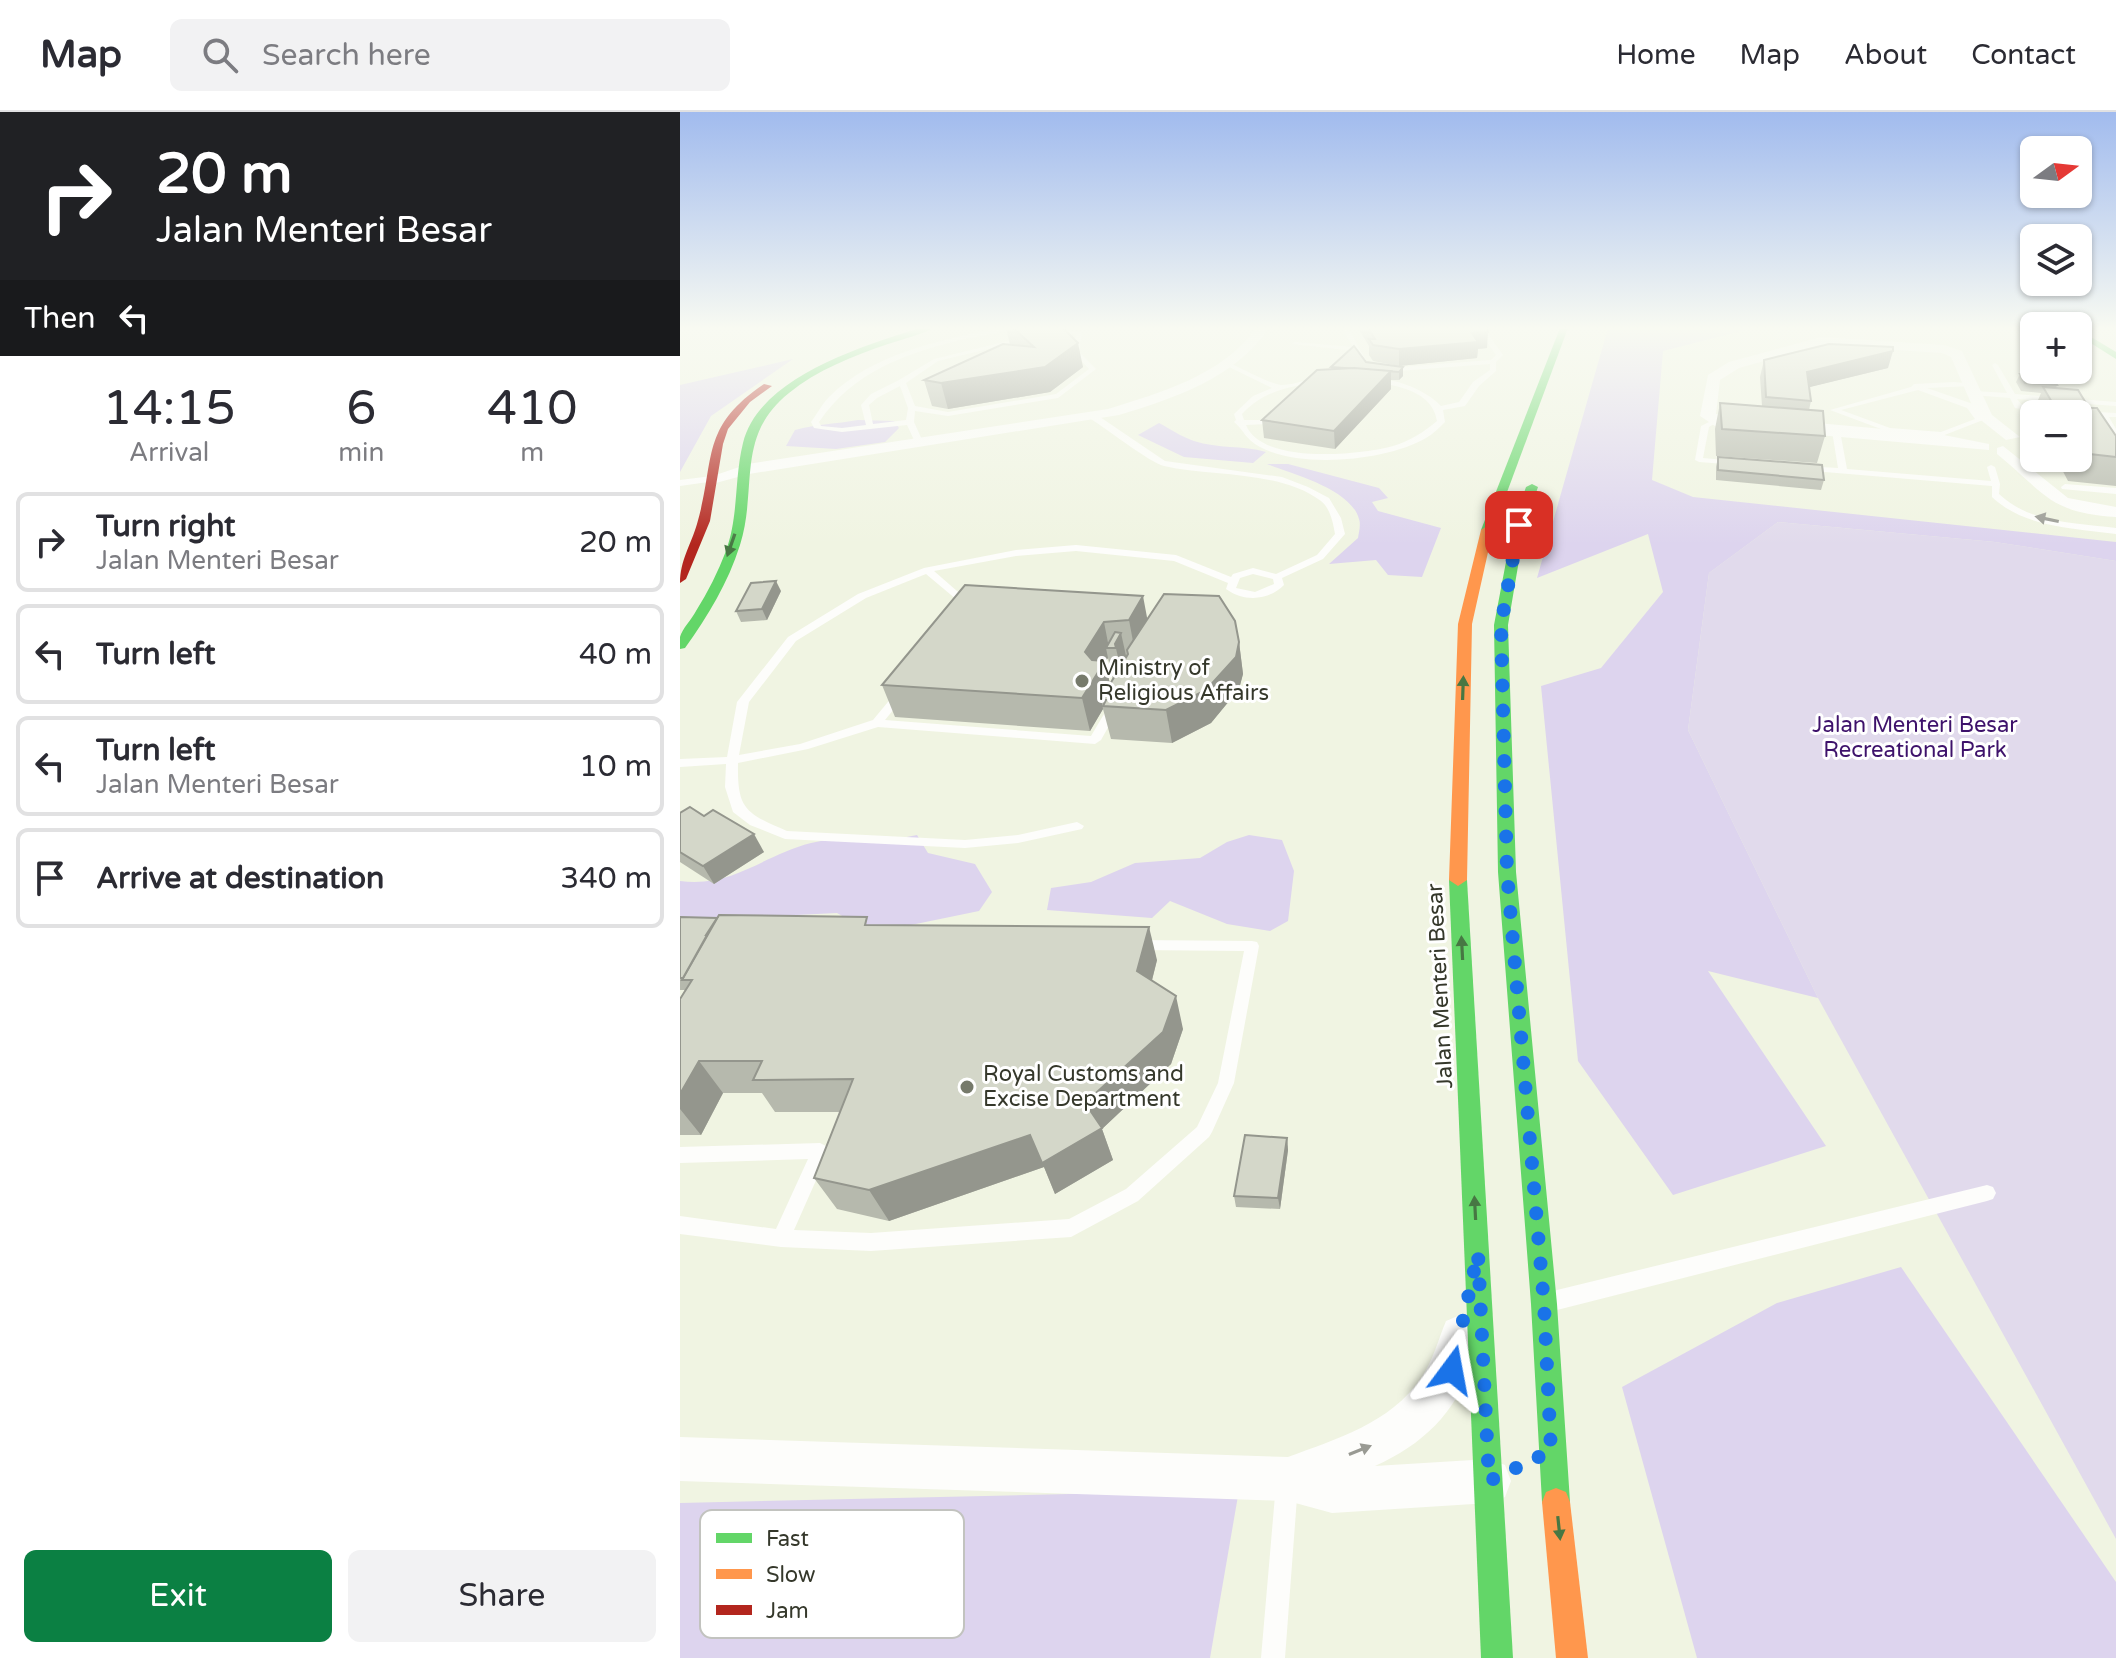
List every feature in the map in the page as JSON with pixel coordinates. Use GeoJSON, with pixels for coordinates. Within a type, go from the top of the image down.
{"type":"FeatureCollection","features":[{"type":"Feature","properties":{"kind":"main road"},"geometry":{"type":"LineString","coordinates":[[680,579],[704,521],[715,442],[727,419],[744,400]]}},
{"type":"Feature","properties":{"kind":"main road"},"geometry":{"type":"LineString","coordinates":[[680,645],[692,630],[727,558],[742,515],[752,431],[764,411],[776,400]]}},
{"type":"Feature","properties":{"kind":"main road","name":"Jalan Menteri Besar"},"geometry":{"type":"LineString","coordinates":[[1497,1658],[1458,874],[1465,624],[1488,524],[1535,400]]}},
{"type":"Feature","properties":{"kind":"main road"},"geometry":{"type":"LineString","coordinates":[[1539,468],[1519,525],[1501,625],[1507,872],[1544,1304],[1551,1451],[1572,1658]]}},
{"type":"Feature","properties":{"kind":"street"},"geometry":{"type":"LineString","coordinates":[[712,479],[748,469],[1094,417],[1153,400]]}},
{"type":"Feature","properties":{"kind":"street"},"geometry":{"type":"LineString","coordinates":[[1709,400],[1708,416],[1715,421],[1814,424],[1836,431],[1978,439],[2020,450]]}},
{"type":"Feature","properties":{"kind":"street"},"geometry":{"type":"LineString","coordinates":[[1978,400],[1985,425],[1978,439]]}},
{"type":"Feature","properties":{"kind":"street"},"geometry":{"type":"LineString","coordinates":[[1985,417],[2020,448]]}},
{"type":"Feature","properties":{"kind":"street"},"geometry":{"type":"LineString","coordinates":[[2030,472],[2049,498],[2070,508],[2116,512]]}},
{"type":"Feature","properties":{"kind":"street"},"geometry":{"type":"LineString","coordinates":[[2048,472],[2084,505],[2116,512]]}},
{"type":"Feature","properties":{"kind":"street"},"geometry":{"type":"LineString","coordinates":[[1288,1479],[1381,1442],[1423,1412],[1452,1370],[1478,1253]]}},
{"type":"Feature","properties":{"kind":"street"},"geometry":{"type":"LineString","coordinates":[[680,1459],[1288,1479],[1332,1491],[1489,1481],[1551,1451]]}},
{"type":"Feature","properties":{"kind":"lane"},"geometry":{"type":"LineString","coordinates":[[827,400],[815,422],[818,428],[910,422]]}},
{"type":"Feature","properties":{"kind":"lane"},"geometry":{"type":"LineString","coordinates":[[870,400],[865,405],[870,427]]}},
{"type":"Feature","properties":{"kind":"lane"},"geometry":{"type":"LineString","coordinates":[[909,400],[912,408],[910,422],[919,442]]}},
{"type":"Feature","properties":{"kind":"lane"},"geometry":{"type":"LineString","coordinates":[[912,408],[948,414],[1033,400]]}},
{"type":"Feature","properties":{"kind":"lane"},"geometry":{"type":"LineString","coordinates":[[1253,400],[1245,404],[1238,414],[1238,422],[1246,435],[1261,444],[1297,454],[1340,457],[1396,450],[1434,433],[1441,422],[1439,409],[1428,400]]}},
{"type":"Feature","properties":{"kind":"lane"},"geometry":{"type":"LineString","coordinates":[[1439,409],[1462,404],[1465,400]]}},
{"type":"Feature","properties":{"kind":"lane"},"geometry":{"type":"LineString","coordinates":[[1824,414],[1867,400]]}},
{"type":"Feature","properties":{"kind":"lane"},"geometry":{"type":"LineString","coordinates":[[1834,410],[1889,430],[1942,434],[1979,420],[1970,406],[1954,400]]}},
{"type":"Feature","properties":{"kind":"lane"},"geometry":{"type":"LineString","coordinates":[[2092,402],[2116,404]]}},
{"type":"Feature","properties":{"kind":"lane"},"geometry":{"type":"LineString","coordinates":[[1238,422],[1271,422],[1290,404]]}},
{"type":"Feature","properties":{"kind":"lane"},"geometry":{"type":"LineString","coordinates":[[2092,413],[2116,415]]}},
{"type":"Feature","properties":{"kind":"lane"},"geometry":{"type":"LineString","coordinates":[[946,438],[948,414]]}},
{"type":"Feature","properties":{"kind":"lane"},"geometry":{"type":"LineString","coordinates":[[2103,414],[2116,435]]}},
{"type":"Feature","properties":{"kind":"lane"},"geometry":{"type":"LineString","coordinates":[[1094,417],[1163,463],[1282,480],[1326,500],[1337,518],[1340,534],[1320,557],[1277,577],[1253,571],[1223,597]]}},
{"type":"Feature","properties":{"kind":"lane"},"geometry":{"type":"LineString","coordinates":[[1715,421],[1705,426],[1699,460],[1743,463]]}},
{"type":"Feature","properties":{"kind":"lane"},"geometry":{"type":"LineString","coordinates":[[1836,431],[1843,471]]}},
{"type":"Feature","properties":{"kind":"lane"},"geometry":{"type":"LineString","coordinates":[[1786,467],[1996,484]]}},
{"type":"Feature","properties":{"kind":"lane"},"geometry":{"type":"LineString","coordinates":[[1991,467],[1996,484],[1995,495],[2012,509],[2041,519],[2116,531]]}},
{"type":"Feature","properties":{"kind":"lane"},"geometry":{"type":"LineString","coordinates":[[680,483],[712,479]]}},
{"type":"Feature","properties":{"kind":"lane"},"geometry":{"type":"LineString","coordinates":[[2065,487],[2116,491]]}},
{"type":"Feature","properties":{"kind":"lane"},"geometry":{"type":"LineString","coordinates":[[1077,826],[1018,839],[965,844],[785,835],[755,822],[738,809],[731,787],[743,702],[792,639],[862,596],[927,570],[1004,555],[1076,548],[1176,558],[1251,596],[1269,593],[1279,585],[1277,577]]}},
{"type":"Feature","properties":{"kind":"lane"},"geometry":{"type":"LineString","coordinates":[[927,570],[971,608],[987,609]]}},
{"type":"Feature","properties":{"kind":"lane"},"geometry":{"type":"LineString","coordinates":[[962,620],[971,608]]}},
{"type":"Feature","properties":{"kind":"lane"},"geometry":{"type":"LineString","coordinates":[[877,723],[905,688]]}},
{"type":"Feature","properties":{"kind":"lane"},"geometry":{"type":"LineString","coordinates":[[680,763],[732,763],[797,751],[877,723],[1095,740],[1124,688]]}},
{"type":"Feature","properties":{"kind":"lane"},"geometry":{"type":"LineString","coordinates":[[680,1225],[781,1238],[871,1242],[1071,1228],[1132,1195],[1203,1132],[1226,1083],[1252,946],[1111,945]]}},
{"type":"Feature","properties":{"kind":"lane"},"geometry":{"type":"LineString","coordinates":[[680,1155],[820,1151],[781,1238]]}},
{"type":"Feature","properties":{"kind":"lane"},"geometry":{"type":"LineString","coordinates":[[1544,1304],[1987,1193]]}},
{"type":"Feature","properties":{"kind":"lane"},"geometry":{"type":"LineString","coordinates":[[1273,1658],[1288,1479]]}},
{"type":"Feature","properties":{"kind":"green space","name":"Jalan Menteri Besar Recreational Park"},"geometry":{"type":"Polygon","coordinates":[[[1778,522],[1995,542],[2116,561],[2116,1539],[1818,998],[1688,730],[1709,573],[1778,522]]]}},
{"type":"Feature","properties":{"kind":"shaded area"},"geometry":{"type":"Polygon","coordinates":[[[680,400],[734,400],[711,416],[680,472],[680,400]]]}},
{"type":"Feature","properties":{"kind":"shaded area"},"geometry":{"type":"Polygon","coordinates":[[[1588,400],[1659,400],[1652,480],[1693,497],[2116,542],[2116,561],[1995,542],[1778,522],[1709,573],[1688,730],[1818,998],[1708,971],[1826,1146],[1673,1195],[1578,1061],[1541,686],[1601,668],[1663,592],[1648,534],[1537,578],[1588,400]]]}},
{"type":"Feature","properties":{"kind":"shaded area"},"geometry":{"type":"Polygon","coordinates":[[[858,420],[894,421],[899,428],[885,442],[836,449],[786,446],[795,430],[858,420]]]}},
{"type":"Feature","properties":{"kind":"shaded area"},"geometry":{"type":"Polygon","coordinates":[[[1159,423],[1203,443],[1266,452],[1253,463],[1184,457],[1138,435],[1159,423]]]}},
{"type":"Feature","properties":{"kind":"shaded area"},"geometry":{"type":"Polygon","coordinates":[[[1267,464],[1288,464],[1379,488],[1388,498],[1372,502],[1378,511],[1441,528],[1422,577],[1388,575],[1376,560],[1329,564],[1358,538],[1360,521],[1354,508],[1320,484],[1267,464]]]}},
{"type":"Feature","properties":{"kind":"shaded area"},"geometry":{"type":"Polygon","coordinates":[[[917,835],[928,853],[975,864],[992,892],[979,911],[872,933],[837,913],[680,921],[680,881],[716,880],[794,848],[824,840],[890,839],[917,835]]]}},
{"type":"Feature","properties":{"kind":"shaded area"},"geometry":{"type":"Polygon","coordinates":[[[1249,835],[1282,840],[1294,871],[1288,921],[1270,931],[1227,924],[1170,901],[1152,918],[1047,910],[1051,888],[1091,882],[1135,863],[1200,858],[1227,842],[1249,835]]]}},
{"type":"Feature","properties":{"kind":"shaded area"},"geometry":{"type":"Polygon","coordinates":[[[1901,1267],[2116,1582],[2116,1658],[1697,1658],[1622,1387],[1777,1303],[1901,1267]]]}},
{"type":"Feature","properties":{"kind":"shaded area"},"geometry":{"type":"Polygon","coordinates":[[[1239,1490],[1210,1658],[680,1658],[680,1503],[1239,1490]]]}},
{"type":"Feature","properties":{"kind":"building"},"geometry":{"type":"Polygon","coordinates":[[[1284,400],[1363,400],[1334,431],[1262,420],[1284,400]]]}},
{"type":"Feature","properties":{"kind":"building"},"geometry":{"type":"Polygon","coordinates":[[[1720,403],[1823,411],[1825,436],[1722,429],[1720,403]]]}},
{"type":"Feature","properties":{"kind":"building"},"geometry":{"type":"Polygon","coordinates":[[[2092,408],[2097,408],[2116,436],[2116,457],[2092,454],[2092,408]]]}},
{"type":"Feature","properties":{"kind":"building"},"geometry":{"type":"Polygon","coordinates":[[[1718,457],[1822,465],[1824,480],[1718,470],[1718,457]]]}},
{"type":"Feature","properties":{"kind":"building"},"geometry":{"type":"Polygon","coordinates":[[[776,581],[762,609],[736,611],[751,583],[776,581]]]}},
{"type":"Feature","properties":{"kind":"building"},"geometry":{"type":"Polygon","coordinates":[[[965,585],[1143,596],[1129,620],[1104,622],[1085,652],[1092,660],[1105,661],[1082,698],[882,685],[965,585]]]}},
{"type":"Feature","properties":{"kind":"building"},"geometry":{"type":"Polygon","coordinates":[[[1164,594],[1219,596],[1235,621],[1239,642],[1236,657],[1206,690],[1166,710],[1103,706],[1106,700],[1101,699],[1128,654],[1127,650],[1164,594]]]}},
{"type":"Feature","properties":{"kind":"building"},"geometry":{"type":"Polygon","coordinates":[[[1115,632],[1121,633],[1116,648],[1106,648],[1115,632]]]}},
{"type":"Feature","properties":{"kind":"building"},"geometry":{"type":"Polygon","coordinates":[[[690,807],[704,816],[713,810],[754,834],[703,866],[680,852],[680,813],[690,807]]]}},
{"type":"Feature","properties":{"kind":"building","name":"Royal Customs and Excise Department"},"geometry":{"type":"Polygon","coordinates":[[[719,915],[867,917],[865,925],[1149,927],[1137,971],[1176,996],[1163,1032],[1085,1103],[1102,1128],[1042,1163],[1030,1135],[869,1190],[814,1178],[853,1079],[753,1080],[762,1061],[699,1061],[680,1094],[680,999],[692,980],[682,980],[719,915]]]}},
{"type":"Feature","properties":{"kind":"building"},"geometry":{"type":"Polygon","coordinates":[[[680,917],[717,918],[683,978],[680,978],[680,917]]]}},
{"type":"Feature","properties":{"kind":"building"},"geometry":{"type":"Polygon","coordinates":[[[1245,1135],[1287,1138],[1278,1198],[1234,1196],[1245,1135]]]}},
{"type":"Feature","properties":{"kind":"traffic: fast"},"geometry":{"type":"LineString","coordinates":[[680,645],[702,614],[728,562],[740,526],[749,437],[766,409],[776,400]]}},
{"type":"Feature","properties":{"kind":"traffic: fast"},"geometry":{"type":"LineString","coordinates":[[1487,530],[1536,400]]}},
{"type":"Feature","properties":{"kind":"traffic: fast"},"geometry":{"type":"LineString","coordinates":[[1532,487],[1519,525],[1501,625],[1507,872],[1544,1304],[1556,1502]]}},
{"type":"Feature","properties":{"kind":"traffic: fast"},"geometry":{"type":"LineString","coordinates":[[1458,880],[1497,1658]]}},
{"type":"Feature","properties":{"kind":"traffic: slow"},"geometry":{"type":"LineString","coordinates":[[1458,880],[1465,624],[1487,530]]}},
{"type":"Feature","properties":{"kind":"traffic: slow"},"geometry":{"type":"LineString","coordinates":[[1556,1502],[1572,1658]]}},
{"type":"Feature","properties":{"kind":"traffic: jam"},"geometry":{"type":"LineString","coordinates":[[680,579],[704,521],[723,429],[732,414],[747,400]]}},
{"type":"Feature","properties":{"kind":"place","name":"Ministry of Religious Affairs"},"geometry":{"type":"Point","coordinates":[1082,681]}},
{"type":"Feature","properties":{"kind":"place","name":"Royal Customs and Excise Department"},"geometry":{"type":"Point","coordinates":[967,1087]}},
{"type":"Feature","properties":{"kind":"route"},"geometry":{"type":"LineString","coordinates":[[1452,1370],[1478,1253],[1489,1481],[1551,1451],[1544,1304],[1507,872],[1501,625],[1519,525]]}}]}
